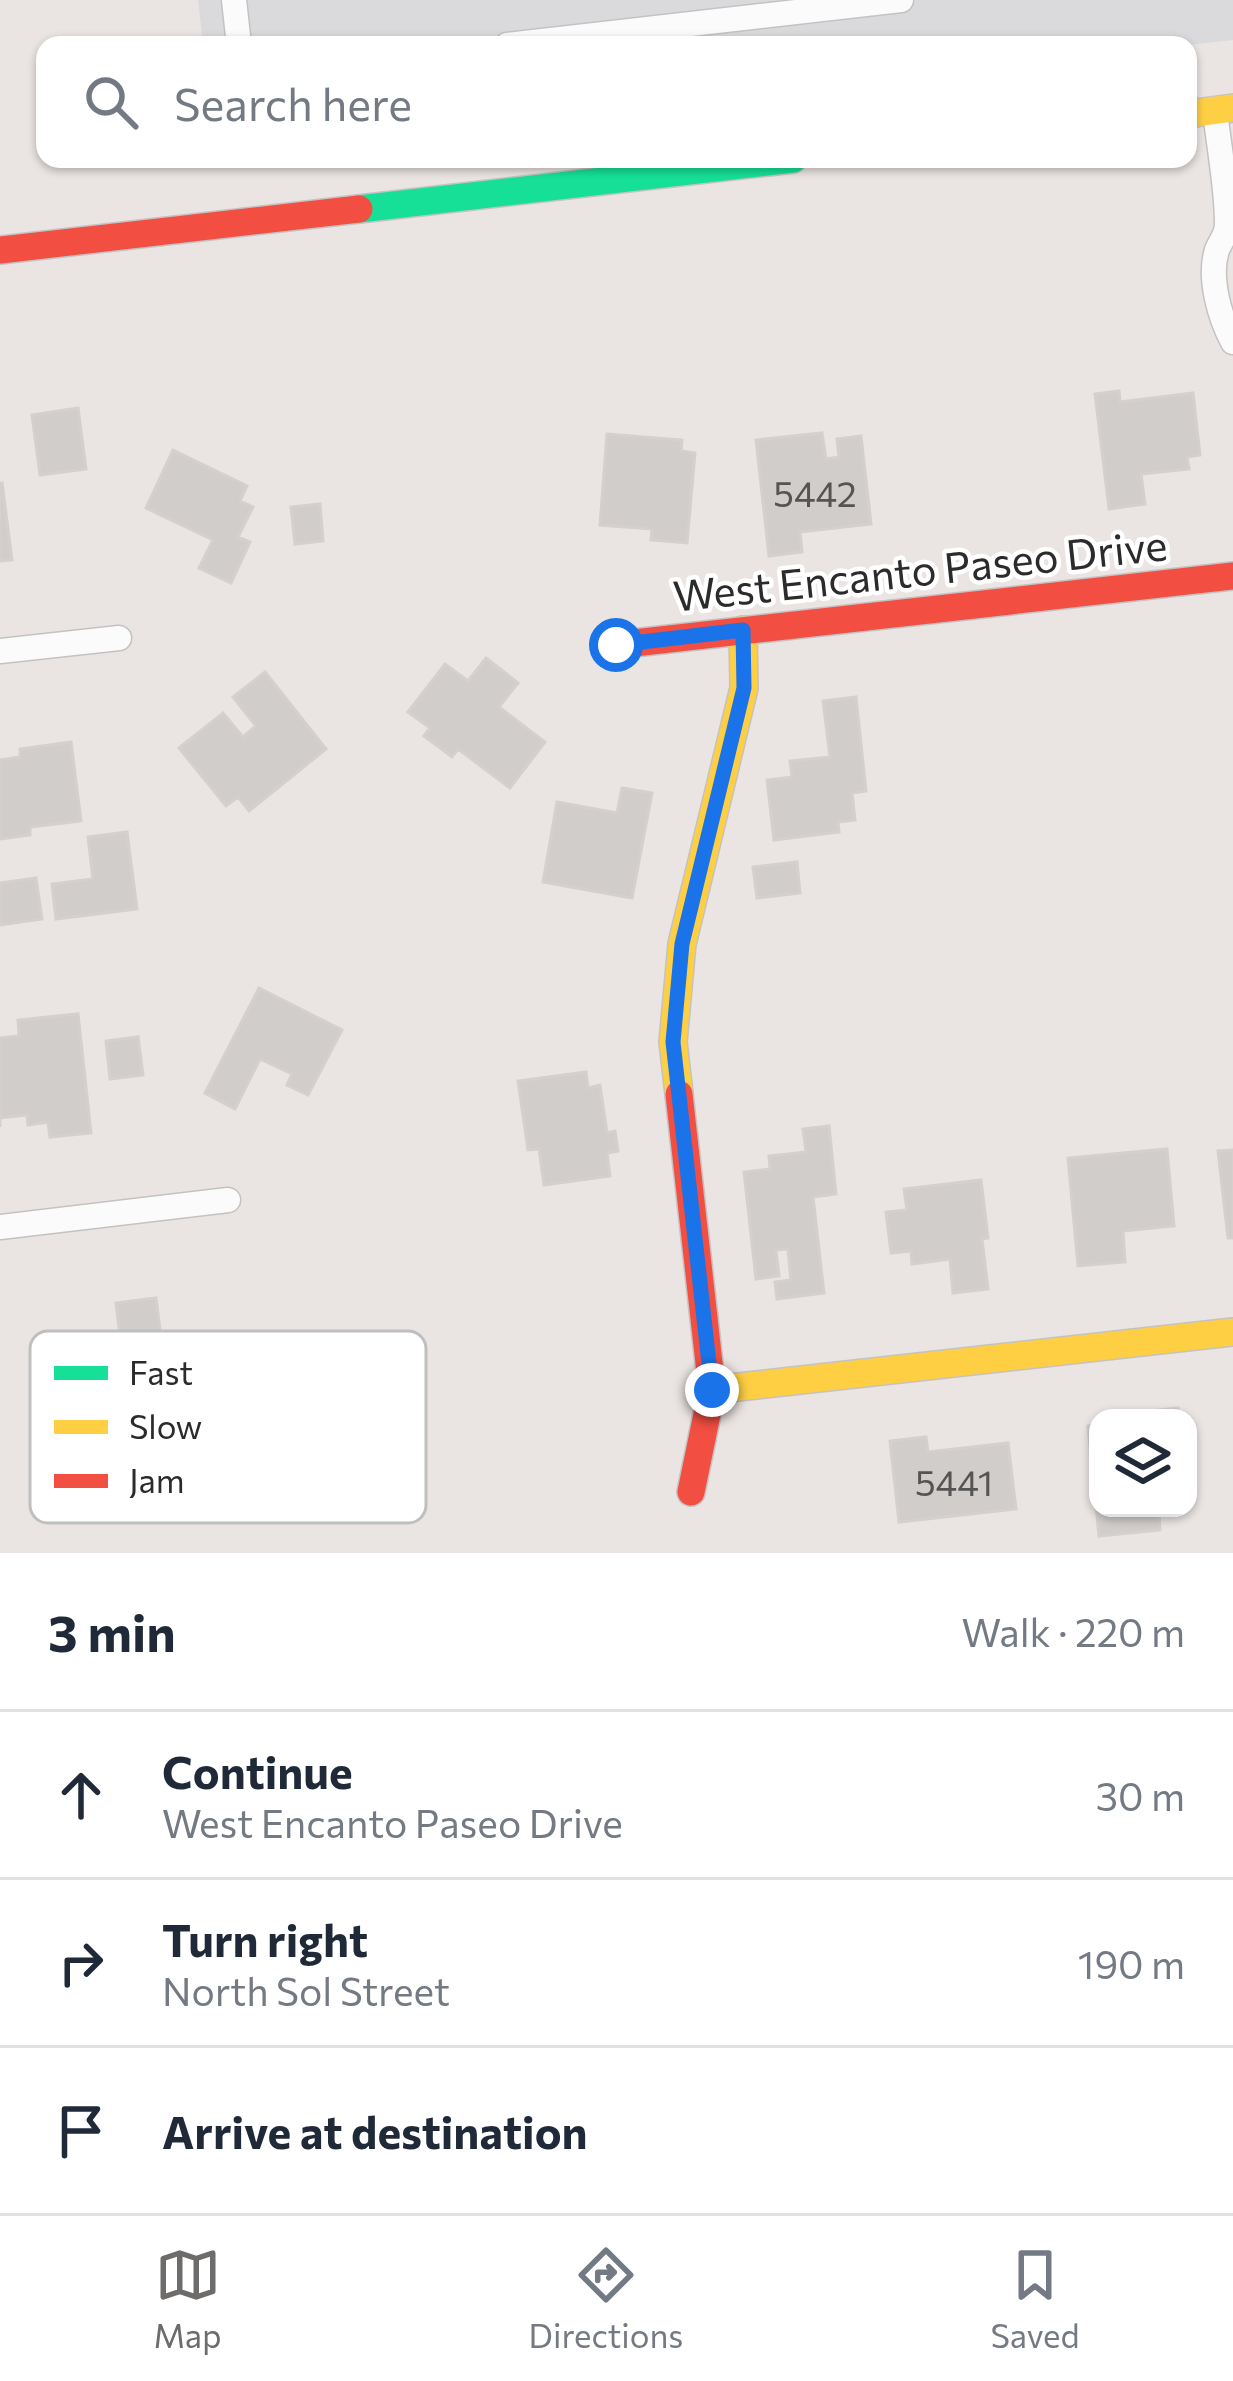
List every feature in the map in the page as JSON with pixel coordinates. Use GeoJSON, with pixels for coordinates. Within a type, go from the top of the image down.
{"type":"FeatureCollection","features":[{"type":"Feature","properties":{"kind":"street"},"geometry":{"type":"LineString","coordinates":[[234,0],[238,36]]}},
{"type":"Feature","properties":{"kind":"street"},"geometry":{"type":"LineString","coordinates":[[586,36],[901,0]]}},
{"type":"Feature","properties":{"kind":"street"},"geometry":{"type":"LineString","coordinates":[[1212,111],[1230,234],[1216,252],[1226,329],[1233,342]]}},
{"type":"Feature","properties":{"kind":"street"},"geometry":{"type":"LineString","coordinates":[[0,250],[715,168]]}},
{"type":"Feature","properties":{"kind":"street","name":"West Encanto Paseo Drive"},"geometry":{"type":"LineString","coordinates":[[616,645],[1233,576]]}},
{"type":"Feature","properties":{"kind":"street"},"geometry":{"type":"LineString","coordinates":[[691,1492],[712,1390],[673,1042],[682,944],[744,688],[743,630]]}},
{"type":"Feature","properties":{"kind":"street"},"geometry":{"type":"LineString","coordinates":[[0,651],[119,638]]}},
{"type":"Feature","properties":{"kind":"street"},"geometry":{"type":"LineString","coordinates":[[0,1226],[228,1200]]}},
{"type":"Feature","properties":{"kind":"street"},"geometry":{"type":"LineString","coordinates":[[712,1390],[1233,1332]]}},
{"type":"Feature","properties":{"kind":"shaded area"},"geometry":{"type":"Polygon","coordinates":[[[198,0],[1233,0],[1233,40],[1197,44],[1197,36],[202,36],[198,0]]]}},
{"type":"Feature","properties":{"kind":"building"},"geometry":{"type":"Polygon","coordinates":[[[1119,391],[1120,402],[1193,393],[1200,455],[1187,457],[1189,469],[1141,474],[1145,504],[1109,509],[1095,394],[1119,391]]]}},
{"type":"Feature","properties":{"kind":"building"},"geometry":{"type":"Polygon","coordinates":[[[78,408],[86,469],[40,475],[32,415],[78,408]]]}},
{"type":"Feature","properties":{"kind":"building"},"geometry":{"type":"Polygon","coordinates":[[[822,433],[826,459],[839,457],[837,439],[861,436],[871,524],[800,532],[802,552],[769,556],[756,440],[822,433]]]}},
{"type":"Feature","properties":{"kind":"building"},"geometry":{"type":"Polygon","coordinates":[[[607,434],[682,440],[681,451],[695,453],[687,543],[651,540],[652,529],[600,525],[607,434]]]}},
{"type":"Feature","properties":{"kind":"building"},"geometry":{"type":"Polygon","coordinates":[[[173,450],[247,486],[240,501],[253,507],[238,537],[250,542],[231,583],[199,568],[213,540],[146,508],[173,450]]]}},
{"type":"Feature","properties":{"kind":"building"},"geometry":{"type":"Polygon","coordinates":[[[0,483],[12,560],[0,561],[0,483]]]}},
{"type":"Feature","properties":{"kind":"building"},"geometry":{"type":"Polygon","coordinates":[[[320,504],[323,541],[295,544],[291,507],[320,504]]]}},
{"type":"Feature","properties":{"kind":"building"},"geometry":{"type":"Polygon","coordinates":[[[486,658],[518,683],[499,707],[545,742],[510,788],[458,749],[452,757],[424,736],[430,728],[408,712],[445,664],[468,681],[486,658]]]}},
{"type":"Feature","properties":{"kind":"building"},"geometry":{"type":"Polygon","coordinates":[[[265,672],[326,749],[249,811],[238,797],[226,806],[179,748],[223,713],[243,737],[256,726],[233,697],[265,672]]]}},
{"type":"Feature","properties":{"kind":"building"},"geometry":{"type":"Polygon","coordinates":[[[856,697],[866,791],[852,793],[855,820],[838,822],[839,832],[774,840],[767,780],[792,777],[790,761],[830,757],[823,701],[856,697]]]}},
{"type":"Feature","properties":{"kind":"building"},"geometry":{"type":"Polygon","coordinates":[[[71,742],[81,821],[30,827],[30,835],[0,839],[0,760],[20,757],[20,749],[71,742]]]}},
{"type":"Feature","properties":{"kind":"building"},"geometry":{"type":"Polygon","coordinates":[[[622,788],[652,793],[632,898],[543,882],[557,802],[617,813],[622,788]]]}},
{"type":"Feature","properties":{"kind":"building"},"geometry":{"type":"Polygon","coordinates":[[[127,832],[137,909],[56,919],[52,884],[93,879],[88,837],[127,832]]]}},
{"type":"Feature","properties":{"kind":"building"},"geometry":{"type":"Polygon","coordinates":[[[797,862],[800,893],[757,898],[753,867],[797,862]]]}},
{"type":"Feature","properties":{"kind":"building"},"geometry":{"type":"Polygon","coordinates":[[[36,878],[42,919],[0,925],[0,883],[36,878]]]}},
{"type":"Feature","properties":{"kind":"building"},"geometry":{"type":"Polygon","coordinates":[[[259,988],[342,1030],[308,1095],[287,1085],[292,1074],[260,1059],[235,1109],[205,1093],[259,988]]]}},
{"type":"Feature","properties":{"kind":"building"},"geometry":{"type":"Polygon","coordinates":[[[78,1014],[91,1133],[50,1137],[48,1122],[28,1125],[27,1115],[0,1118],[0,1038],[19,1036],[18,1020],[78,1014]]]}},
{"type":"Feature","properties":{"kind":"building"},"geometry":{"type":"Polygon","coordinates":[[[138,1037],[143,1075],[110,1079],[106,1041],[138,1037]]]}},
{"type":"Feature","properties":{"kind":"building"},"geometry":{"type":"Polygon","coordinates":[[[586,1072],[588,1088],[600,1085],[607,1133],[615,1131],[618,1151],[607,1153],[610,1176],[544,1185],[539,1149],[528,1150],[518,1081],[586,1072]]]}},
{"type":"Feature","properties":{"kind":"building"},"geometry":{"type":"Polygon","coordinates":[[[829,1126],[836,1194],[813,1197],[824,1293],[777,1299],[775,1282],[791,1280],[788,1249],[776,1250],[779,1276],[756,1279],[744,1172],[770,1169],[769,1156],[806,1152],[803,1129],[829,1126]]]}},
{"type":"Feature","properties":{"kind":"building"},"geometry":{"type":"Polygon","coordinates":[[[1167,1149],[1174,1226],[1123,1231],[1125,1262],[1078,1266],[1068,1158],[1167,1149]]]}},
{"type":"Feature","properties":{"kind":"building"},"geometry":{"type":"Polygon","coordinates":[[[1233,1150],[1233,1238],[1228,1238],[1218,1151],[1233,1150]]]}},
{"type":"Feature","properties":{"kind":"building"},"geometry":{"type":"Polygon","coordinates":[[[981,1180],[988,1289],[953,1293],[950,1259],[912,1264],[911,1251],[891,1253],[886,1212],[907,1210],[904,1189],[981,1180]]]}},
{"type":"Feature","properties":{"kind":"building"},"geometry":{"type":"Polygon","coordinates":[[[156,1298],[160,1331],[119,1331],[116,1303],[156,1298]]]}},
{"type":"Feature","properties":{"kind":"building"},"geometry":{"type":"Polygon","coordinates":[[[926,1437],[928,1452],[1008,1443],[1016,1509],[899,1522],[890,1441],[926,1437]]]}},
{"type":"Feature","properties":{"kind":"building"},"geometry":{"type":"Polygon","coordinates":[[[1097,1517],[1159,1517],[1160,1530],[1099,1536],[1097,1517]]]}},
{"type":"Feature","properties":{"kind":"traffic: fast"},"geometry":{"type":"LineString","coordinates":[[359,209],[715,168]]}},
{"type":"Feature","properties":{"kind":"traffic: slow"},"geometry":{"type":"LineString","coordinates":[[1197,113],[1233,108]]}},
{"type":"Feature","properties":{"kind":"traffic: slow"},"geometry":{"type":"LineString","coordinates":[[679,1094],[673,1042],[682,944],[744,688],[743,630]]}},
{"type":"Feature","properties":{"kind":"traffic: slow"},"geometry":{"type":"LineString","coordinates":[[712,1390],[1233,1332]]}},
{"type":"Feature","properties":{"kind":"traffic: jam"},"geometry":{"type":"LineString","coordinates":[[0,250],[359,209]]}},
{"type":"Feature","properties":{"kind":"traffic: jam"},"geometry":{"type":"LineString","coordinates":[[616,645],[1233,576]]}},
{"type":"Feature","properties":{"kind":"traffic: jam"},"geometry":{"type":"LineString","coordinates":[[679,1094],[712,1390],[691,1492]]}},
{"type":"Feature","properties":{"kind":"route"},"geometry":{"type":"LineString","coordinates":[[616,645],[743,630],[744,688],[682,944],[673,1042],[712,1390]]}}]}
